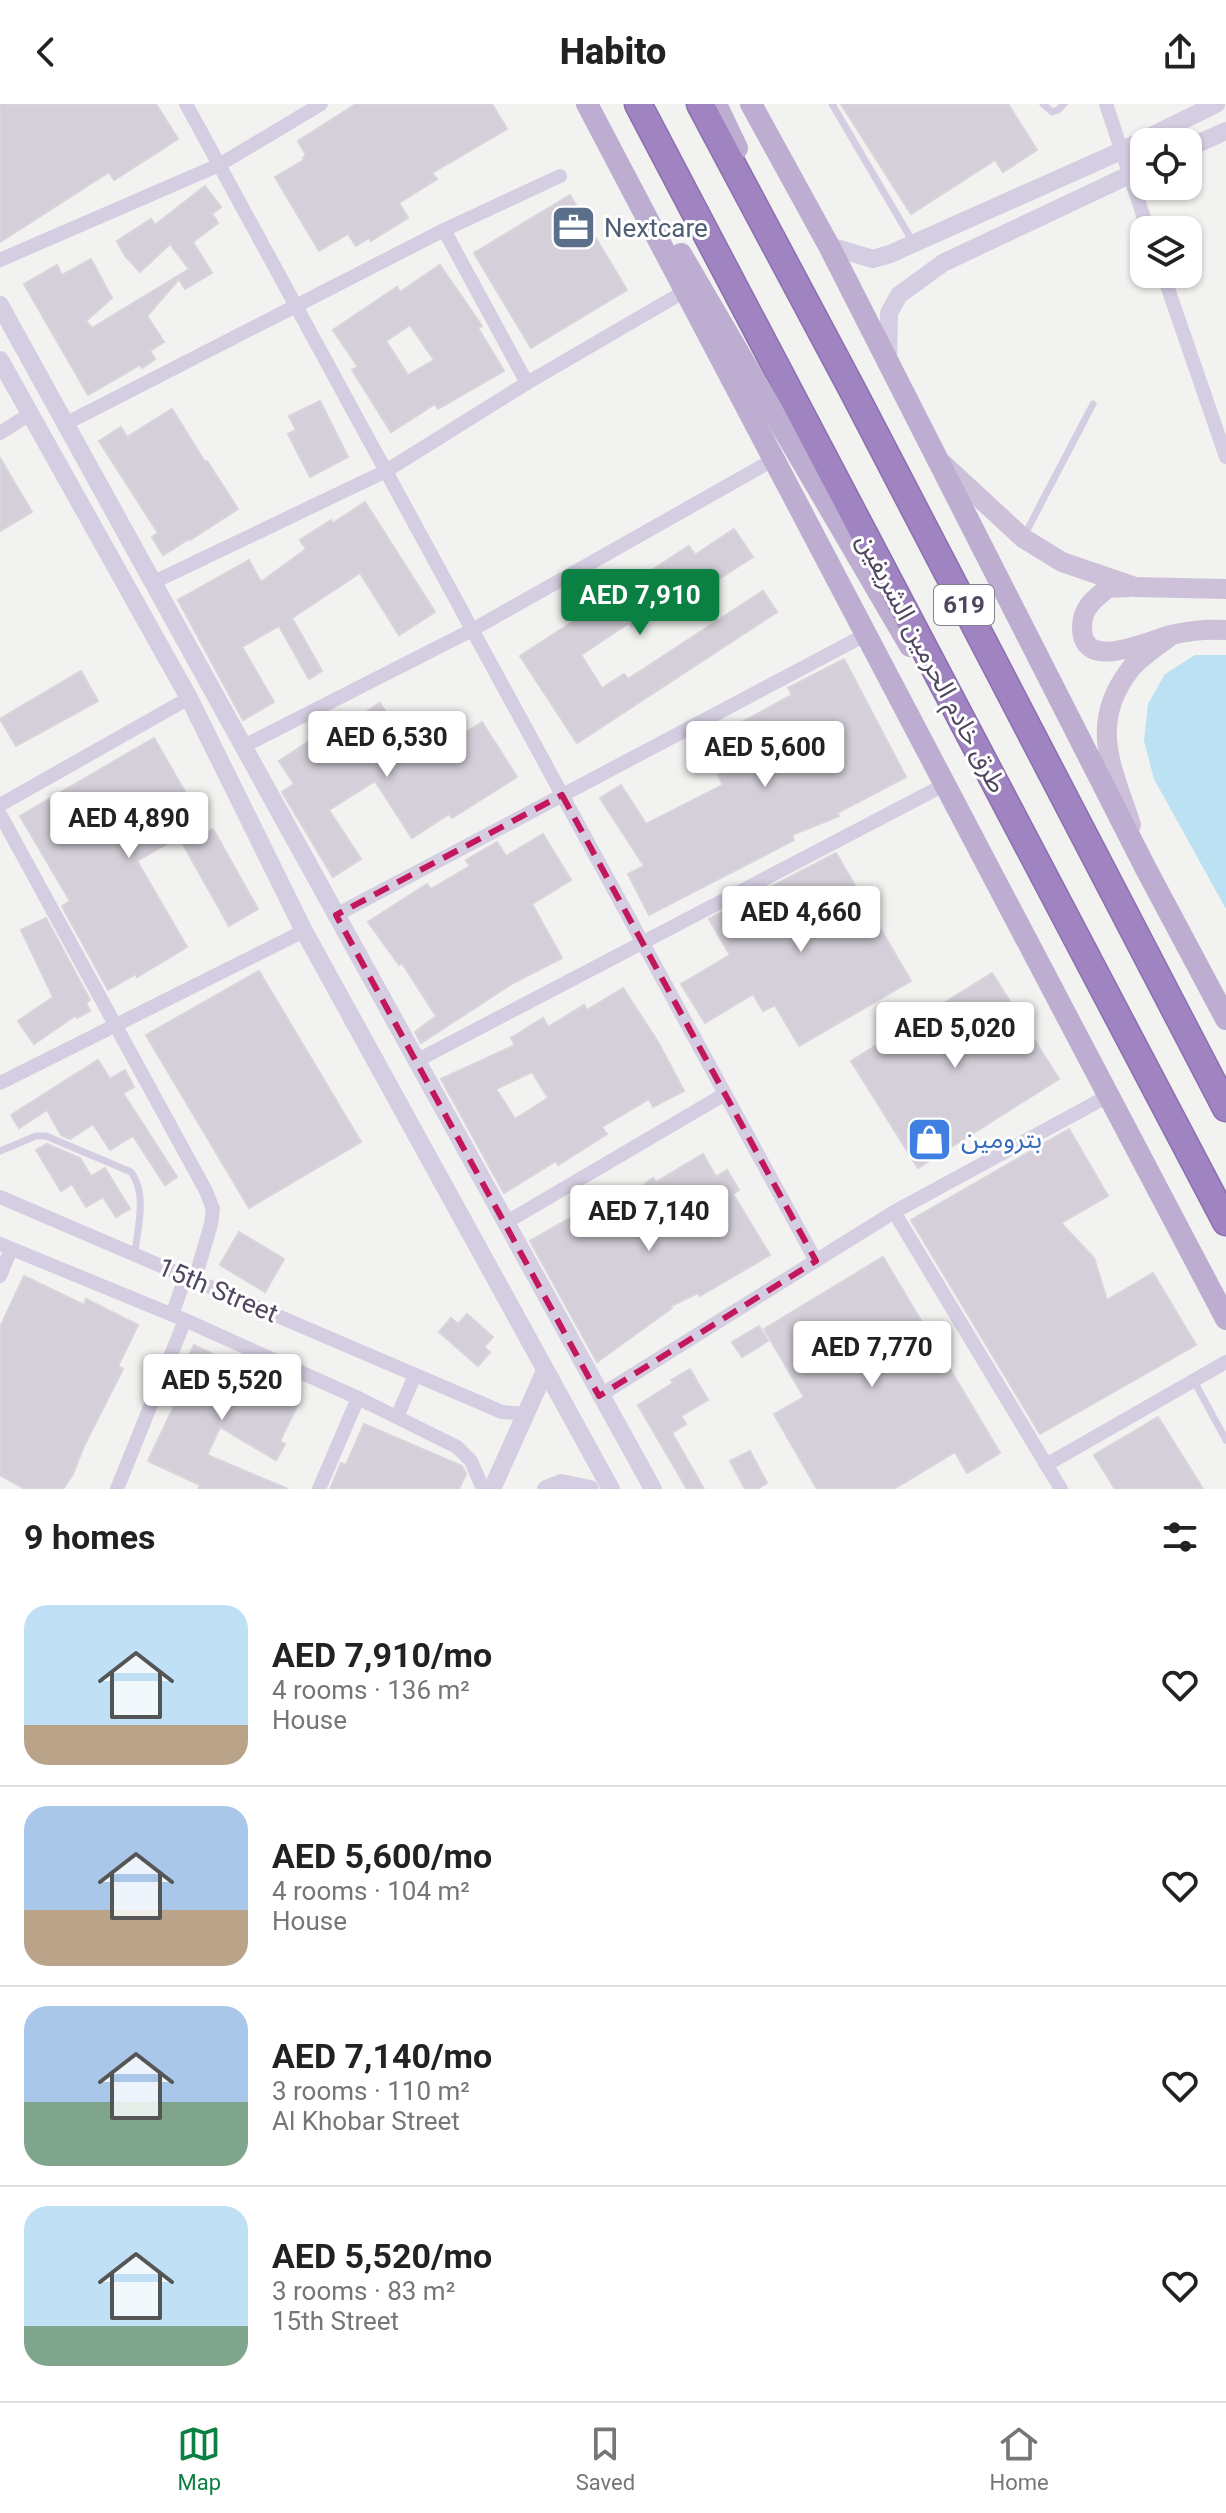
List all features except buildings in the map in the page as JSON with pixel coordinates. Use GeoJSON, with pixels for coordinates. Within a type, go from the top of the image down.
{"type":"FeatureCollection","features":[{"type":"Feature","properties":{"kind":"highway","name":"طرق خادم الحرمين الشريفين"},"geometry":{"type":"LineString","coordinates":[[638,104],[1226,1222]]}},
{"type":"Feature","properties":{"kind":"highway","name":"طرق خادم الحرمين الشريفين"},"geometry":{"type":"LineString","coordinates":[[700,104],[1226,1108]]}},
{"type":"Feature","properties":{"kind":"main road"},"geometry":{"type":"LineString","coordinates":[[587,104],[1226,1319]]}},
{"type":"Feature","properties":{"kind":"main road"},"geometry":{"type":"LineString","coordinates":[[594,104],[1041,871]]}},
{"type":"Feature","properties":{"kind":"main road"},"geometry":{"type":"LineString","coordinates":[[716,104],[853,391]]}},
{"type":"Feature","properties":{"kind":"main road"},"geometry":{"type":"LineString","coordinates":[[755,107],[1226,1019]]}},
{"type":"Feature","properties":{"kind":"main road"},"geometry":{"type":"LineString","coordinates":[[940,461],[1023,538],[1062,562],[1135,587]]}},
{"type":"Feature","properties":{"kind":"main road"},"geometry":{"type":"LineString","coordinates":[[1226,589],[1108,588],[1086,608],[1082,631],[1088,643],[1105,652],[1127,650],[1172,635],[1226,630]]}},
{"type":"Feature","properties":{"kind":"main road"},"geometry":{"type":"LineString","coordinates":[[1145,867],[1106,746],[1108,706],[1130,669],[1172,635]]}},
{"type":"Feature","properties":{"kind":"street"},"geometry":{"type":"LineString","coordinates":[[186,104],[816,1261]]}},
{"type":"Feature","properties":{"kind":"street"},"geometry":{"type":"LineString","coordinates":[[0,260],[219,165],[321,104]]}},
{"type":"Feature","properties":{"kind":"street"},"geometry":{"type":"LineString","coordinates":[[1106,104],[1121,151],[1130,163]]}},
{"type":"Feature","properties":{"kind":"street"},"geometry":{"type":"LineString","coordinates":[[829,246],[873,259],[890,254],[1121,151],[1216,104]]}},
{"type":"Feature","properties":{"kind":"street"},"geometry":{"type":"LineString","coordinates":[[1202,142],[1226,131]]}},
{"type":"Feature","properties":{"kind":"street"},"geometry":{"type":"LineString","coordinates":[[888,364],[889,313],[899,295],[943,263],[1130,174]]}},
{"type":"Feature","properties":{"kind":"street"},"geometry":{"type":"LineString","coordinates":[[67,423],[444,230],[560,176]]}},
{"type":"Feature","properties":{"kind":"street"},"geometry":{"type":"LineString","coordinates":[[444,230],[527,383]]}},
{"type":"Feature","properties":{"kind":"street"},"geometry":{"type":"LineString","coordinates":[[1168,288],[1226,457]]}},
{"type":"Feature","properties":{"kind":"street"},"geometry":{"type":"LineString","coordinates":[[154,582],[386,471],[527,383],[685,291]]}},
{"type":"Feature","properties":{"kind":"street"},"geometry":{"type":"LineString","coordinates":[[0,305],[653,1489]]}},
{"type":"Feature","properties":{"kind":"street"},"geometry":{"type":"LineString","coordinates":[[0,360],[189,698],[304,931],[611,1489]]}},
{"type":"Feature","properties":{"kind":"street"},"geometry":{"type":"LineString","coordinates":[[0,433],[30,414]]}},
{"type":"Feature","properties":{"kind":"street"},"geometry":{"type":"LineString","coordinates":[[244,746],[472,630],[773,460]]}},
{"type":"Feature","properties":{"kind":"street"},"geometry":{"type":"LineString","coordinates":[[336,915],[865,635]]}},
{"type":"Feature","properties":{"kind":"street"},"geometry":{"type":"LineString","coordinates":[[0,805],[189,698]]}},
{"type":"Feature","properties":{"kind":"street"},"geometry":{"type":"LineString","coordinates":[[416,1061],[944,785]]}},
{"type":"Feature","properties":{"kind":"street"},"geometry":{"type":"LineString","coordinates":[[0,814],[213,1209],[211,1224],[117,1489]]}},
{"type":"Feature","properties":{"kind":"street"},"geometry":{"type":"LineString","coordinates":[[0,1083],[304,931]]}},
{"type":"Feature","properties":{"kind":"street"},"geometry":{"type":"LineString","coordinates":[[505,1223],[725,1094]]}},
{"type":"Feature","properties":{"kind":"street"},"geometry":{"type":"LineString","coordinates":[[599,1396],[894,1212],[1108,1096]]}},
{"type":"Feature","properties":{"kind":"street","name":"15th Street"},"geometry":{"type":"LineString","coordinates":[[0,1197],[502,1412],[526,1414]]}},
{"type":"Feature","properties":{"kind":"street"},"geometry":{"type":"LineString","coordinates":[[894,1212],[1061,1489]]}},
{"type":"Feature","properties":{"kind":"street"},"geometry":{"type":"LineString","coordinates":[[0,1276],[5,1246]]}},
{"type":"Feature","properties":{"kind":"street","name":"15th Street"},"geometry":{"type":"LineString","coordinates":[[5,1246],[358,1398],[457,1447],[471,1461],[483,1489]]}},
{"type":"Feature","properties":{"kind":"street"},"geometry":{"type":"LineString","coordinates":[[1046,1465],[1226,1362]]}},
{"type":"Feature","properties":{"kind":"street"},"geometry":{"type":"LineString","coordinates":[[492,1489],[545,1371]]}},
{"type":"Feature","properties":{"kind":"street"},"geometry":{"type":"LineString","coordinates":[[397,1417],[415,1375]]}},
{"type":"Feature","properties":{"kind":"street"},"geometry":{"type":"LineString","coordinates":[[319,1489],[358,1398]]}},
{"type":"Feature","properties":{"kind":"street"},"geometry":{"type":"LineString","coordinates":[[546,1489],[561,1483],[590,1489]]}},
{"type":"Feature","properties":{"kind":"lane"},"geometry":{"type":"LineString","coordinates":[[832,104],[913,242]]}},
{"type":"Feature","properties":{"kind":"lane"},"geometry":{"type":"LineString","coordinates":[[1043,104],[1052,112],[1064,104]]}},
{"type":"Feature","properties":{"kind":"lane"},"geometry":{"type":"LineString","coordinates":[[1023,538],[1093,404]]}},
{"type":"Feature","properties":{"kind":"lane"},"geometry":{"type":"LineString","coordinates":[[0,1139],[3,1150],[36,1136],[46,1136],[131,1172],[138,1182],[141,1195],[135,1254]]}},
{"type":"Feature","properties":{"kind":"lane"},"geometry":{"type":"LineString","coordinates":[[1194,1381],[1226,1440]]}},
{"type":"Feature","properties":{"kind":"highlighted area"},"geometry":{"type":"Polygon","coordinates":[[[562,795],[816,1261],[599,1396],[336,915],[562,795]]]}},
{"type":"Feature","properties":{"kind":"shaded area"},"geometry":{"type":"Polygon","coordinates":[[[1195,655],[1226,655],[1226,909],[1154,779],[1144,741],[1148,704],[1165,674],[1195,655]]]}},
{"type":"Feature","properties":{"kind":"place","name":"Nextcare"},"geometry":{"type":"Point","coordinates":[573,228]}},
{"type":"Feature","properties":{"kind":"place","name":"بترومين"},"geometry":{"type":"Point","coordinates":[930,1139]}}]}
